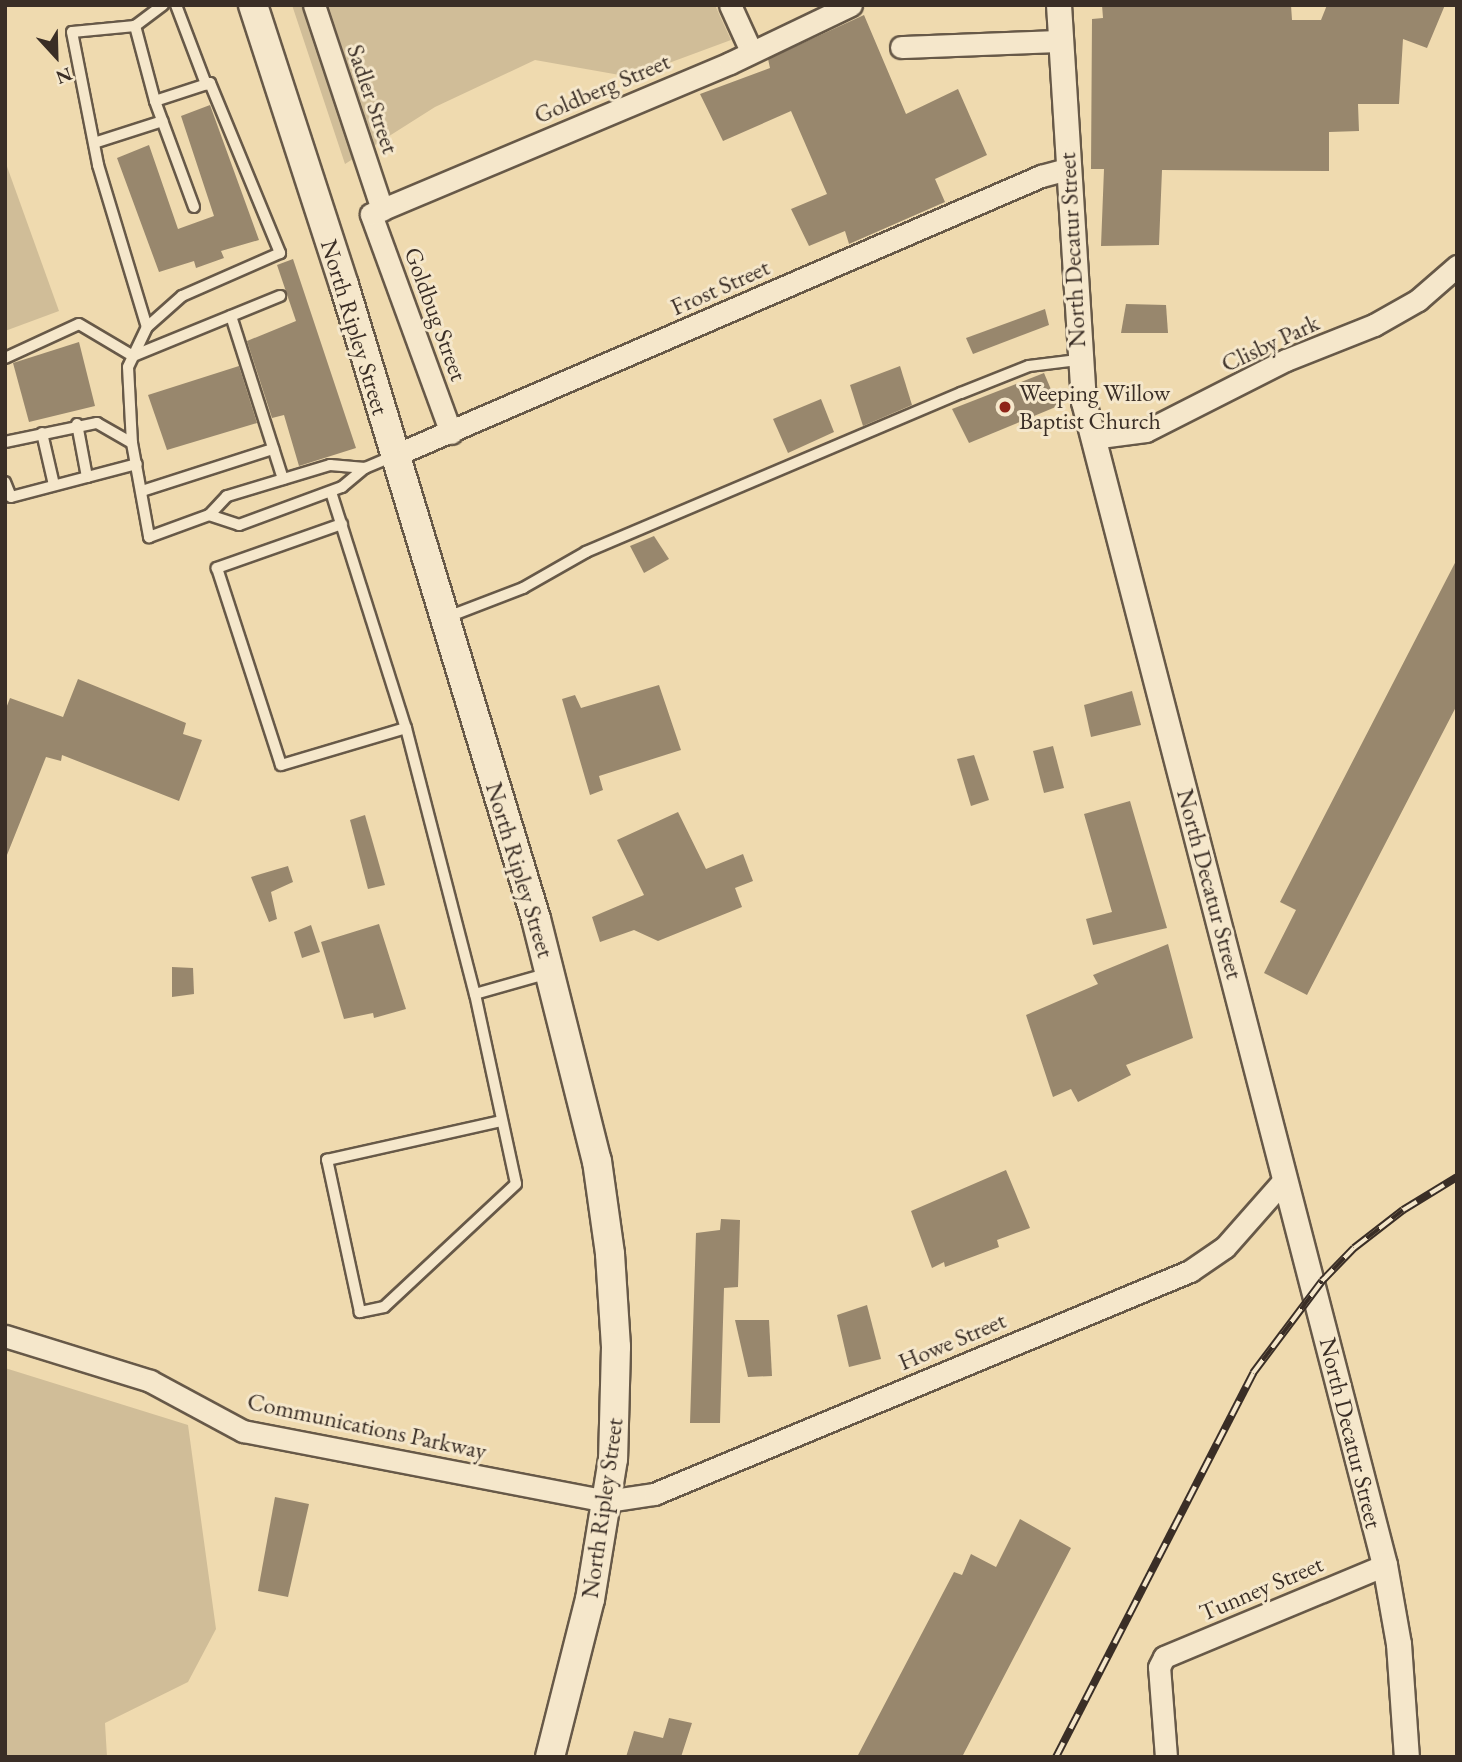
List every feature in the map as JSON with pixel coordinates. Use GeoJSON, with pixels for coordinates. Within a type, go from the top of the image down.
{"type":"FeatureCollection","features":[{"type":"Feature","properties":{"kind":"main road","name":"North Ripley Street"},"geometry":{"type":"LineString","coordinates":[[253,6],[344,285],[393,456],[551,972],[595,1149],[610,1254],[616,1401],[607,1501],[590,1600],[550,1757]]}},
{"type":"Feature","properties":{"kind":"street","name":"Sadler Street"},"geometry":{"type":"LineString","coordinates":[[314,5],[376,212]]}},
{"type":"Feature","properties":{"kind":"street"},"geometry":{"type":"LineString","coordinates":[[730,5],[751,51]]}},
{"type":"Feature","properties":{"kind":"street","name":"Goldberg Street"},"geometry":{"type":"LineString","coordinates":[[376,212],[751,51],[851,5]]}},
{"type":"Feature","properties":{"kind":"street","name":"North Decatur Street"},"geometry":{"type":"LineString","coordinates":[[1059,5],[1079,360],[1092,438],[1385,1565],[1399,1644],[1407,1757]]}},
{"type":"Feature","properties":{"kind":"street"},"geometry":{"type":"LineString","coordinates":[[901,47],[1060,41]]}},
{"type":"Feature","properties":{"kind":"street","name":"Frost Street"},"geometry":{"type":"LineString","coordinates":[[393,456],[1041,176],[1068,169]]}},
{"type":"Feature","properties":{"kind":"street","name":"Goldbug Street"},"geometry":{"type":"LineString","coordinates":[[376,212],[451,433]]}},
{"type":"Feature","properties":{"kind":"street","name":"Clisby Park"},"geometry":{"type":"LineString","coordinates":[[1092,438],[1146,432],[1286,360],[1374,326],[1418,300],[1457,266]]}},
{"type":"Feature","properties":{"kind":"street","name":"Howe Street"},"geometry":{"type":"LineString","coordinates":[[607,1501],[654,1493],[1190,1271],[1225,1247],[1285,1179]]}},
{"type":"Feature","properties":{"kind":"street","name":"Communications Parkway"},"geometry":{"type":"LineString","coordinates":[[5,1336],[150,1381],[243,1430],[607,1501]]}},
{"type":"Feature","properties":{"kind":"street","name":"Tunney Street"},"geometry":{"type":"LineString","coordinates":[[1166,1757],[1160,1662],[1385,1565]]}},
{"type":"Feature","properties":{"kind":"lane"},"geometry":{"type":"LineString","coordinates":[[147,327],[94,144],[72,32],[135,26],[163,5]]}},
{"type":"Feature","properties":{"kind":"lane"},"geometry":{"type":"LineString","coordinates":[[176,5],[206,84]]}},
{"type":"Feature","properties":{"kind":"lane"},"geometry":{"type":"LineString","coordinates":[[135,26],[155,101],[194,207]]}},
{"type":"Feature","properties":{"kind":"lane"},"geometry":{"type":"LineString","coordinates":[[155,101],[210,83],[280,253],[181,296],[147,327],[128,366],[132,443],[149,537],[209,515],[227,496],[330,465],[365,468]]}},
{"type":"Feature","properties":{"kind":"lane"},"geometry":{"type":"LineString","coordinates":[[94,144],[163,121]]}},
{"type":"Feature","properties":{"kind":"lane"},"geometry":{"type":"LineString","coordinates":[[133,356],[280,296]]}},
{"type":"Feature","properties":{"kind":"lane"},"geometry":{"type":"LineString","coordinates":[[231,316],[283,479]]}},
{"type":"Feature","properties":{"kind":"lane"},"geometry":{"type":"LineString","coordinates":[[5,358],[79,324],[133,356]]}},
{"type":"Feature","properties":{"kind":"lane"},"geometry":{"type":"LineString","coordinates":[[443,619],[523,588],[586,552],[961,393],[1029,366],[1079,360]]}},
{"type":"Feature","properties":{"kind":"lane"},"geometry":{"type":"LineString","coordinates":[[5,442],[77,424],[97,423],[132,443]]}},
{"type":"Feature","properties":{"kind":"lane"},"geometry":{"type":"LineString","coordinates":[[77,424],[87,477]]}},
{"type":"Feature","properties":{"kind":"lane"},"geometry":{"type":"LineString","coordinates":[[41,433],[54,485]]}},
{"type":"Feature","properties":{"kind":"lane"},"geometry":{"type":"LineString","coordinates":[[142,491],[273,449]]}},
{"type":"Feature","properties":{"kind":"lane"},"geometry":{"type":"LineString","coordinates":[[209,515],[239,525],[331,492],[365,468],[393,456]]}},
{"type":"Feature","properties":{"kind":"lane"},"geometry":{"type":"LineString","coordinates":[[5,482],[11,497],[137,464]]}},
{"type":"Feature","properties":{"kind":"lane"},"geometry":{"type":"LineString","coordinates":[[331,492],[406,728],[475,994],[516,1184],[384,1307],[360,1312],[327,1160],[501,1121]]}},
{"type":"Feature","properties":{"kind":"lane"},"geometry":{"type":"LineString","coordinates":[[342,524],[217,568],[281,765],[406,728]]}},
{"type":"Feature","properties":{"kind":"lane"},"geometry":{"type":"LineString","coordinates":[[475,994],[551,972]]}},
{"type":"Feature","properties":{"kind":"shaded area"},"geometry":{"type":"Polygon","coordinates":[[[292,5],[715,5],[731,40],[631,77],[535,60],[435,107],[345,164],[292,5]]]}},
{"type":"Feature","properties":{"kind":"shaded area"},"geometry":{"type":"Polygon","coordinates":[[[5,161],[59,311],[5,331],[5,161]]]}},
{"type":"Feature","properties":{"kind":"shaded area"},"geometry":{"type":"Polygon","coordinates":[[[5,1368],[188,1425],[216,1629],[188,1682],[105,1723],[107,1757],[5,1757],[5,1368]]]}},
{"type":"Feature","properties":{"kind":"building"},"geometry":{"type":"Polygon","coordinates":[[[1102,5],[1291,5],[1292,20],[1321,20],[1327,5],[1445,5],[1427,48],[1403,39],[1399,104],[1358,104],[1359,131],[1329,132],[1329,171],[1162,170],[1159,245],[1101,246],[1104,169],[1091,169],[1092,19],[1103,18],[1102,5]]]}},
{"type":"Feature","properties":{"kind":"building"},"geometry":{"type":"Polygon","coordinates":[[[864,15],[906,114],[958,89],[987,155],[935,179],[945,202],[849,244],[845,231],[809,246],[791,209],[827,194],[791,111],[723,141],[700,94],[770,68],[768,59],[864,15]]]}},
{"type":"Feature","properties":{"kind":"building"},"geometry":{"type":"Polygon","coordinates":[[[210,105],[259,240],[221,251],[224,258],[196,268],[194,261],[159,272],[117,158],[149,145],[178,229],[214,216],[181,116],[210,105]]]}},
{"type":"Feature","properties":{"kind":"building"},"geometry":{"type":"Polygon","coordinates":[[[293,259],[356,448],[299,466],[284,415],[272,418],[247,341],[296,321],[277,265],[293,259]]]}},
{"type":"Feature","properties":{"kind":"building"},"geometry":{"type":"Polygon","coordinates":[[[1126,304],[1166,305],[1168,333],[1121,333],[1126,304]]]}},
{"type":"Feature","properties":{"kind":"building"},"geometry":{"type":"Polygon","coordinates":[[[1045,309],[1049,325],[973,354],[966,338],[1045,309]]]}},
{"type":"Feature","properties":{"kind":"building"},"geometry":{"type":"Polygon","coordinates":[[[79,342],[95,406],[29,422],[13,363],[79,342]]]}},
{"type":"Feature","properties":{"kind":"building"},"geometry":{"type":"Polygon","coordinates":[[[239,366],[257,423],[167,450],[148,395],[239,366]]]}},
{"type":"Feature","properties":{"kind":"building"},"geometry":{"type":"Polygon","coordinates":[[[900,366],[912,405],[863,426],[850,385],[900,366]]]}},
{"type":"Feature","properties":{"kind":"building","name":"Weeping Willow Baptist Church"},"geometry":{"type":"Polygon","coordinates":[[[1044,373],[1058,406],[969,443],[952,409],[1044,373]]]}},
{"type":"Feature","properties":{"kind":"building"},"geometry":{"type":"Polygon","coordinates":[[[821,399],[834,432],[788,453],[773,419],[821,399]]]}},
{"type":"Feature","properties":{"kind":"building"},"geometry":{"type":"Polygon","coordinates":[[[654,536],[669,559],[644,573],[630,546],[654,536]]]}},
{"type":"Feature","properties":{"kind":"building"},"geometry":{"type":"Polygon","coordinates":[[[1457,559],[1457,705],[1307,995],[1264,973],[1296,910],[1280,902],[1457,559]]]}},
{"type":"Feature","properties":{"kind":"building"},"geometry":{"type":"Polygon","coordinates":[[[78,679],[186,723],[183,734],[202,740],[179,801],[62,755],[61,761],[46,757],[5,860],[5,711],[10,698],[63,717],[78,679]]]}},
{"type":"Feature","properties":{"kind":"building"},"geometry":{"type":"Polygon","coordinates":[[[659,685],[681,750],[599,776],[603,790],[590,795],[562,699],[575,695],[581,708],[659,685]]]}},
{"type":"Feature","properties":{"kind":"building"},"geometry":{"type":"Polygon","coordinates":[[[1132,691],[1141,725],[1091,737],[1084,705],[1132,691]]]}},
{"type":"Feature","properties":{"kind":"building"},"geometry":{"type":"Polygon","coordinates":[[[1053,746],[1064,788],[1044,793],[1033,751],[1053,746]]]}},
{"type":"Feature","properties":{"kind":"building"},"geometry":{"type":"Polygon","coordinates":[[[974,755],[989,800],[971,806],[957,759],[974,755]]]}},
{"type":"Feature","properties":{"kind":"building"},"geometry":{"type":"Polygon","coordinates":[[[1130,801],[1167,928],[1093,945],[1086,919],[1112,912],[1084,814],[1130,801]]]}},
{"type":"Feature","properties":{"kind":"building"},"geometry":{"type":"Polygon","coordinates":[[[678,812],[706,869],[743,854],[753,881],[735,888],[742,907],[658,941],[634,930],[600,942],[592,917],[644,895],[617,840],[678,812]]]}},
{"type":"Feature","properties":{"kind":"building"},"geometry":{"type":"Polygon","coordinates":[[[365,815],[385,885],[368,889],[350,820],[365,815]]]}},
{"type":"Feature","properties":{"kind":"building"},"geometry":{"type":"Polygon","coordinates":[[[288,866],[293,882],[271,892],[277,919],[269,922],[251,877],[288,866]]]}},
{"type":"Feature","properties":{"kind":"building"},"geometry":{"type":"Polygon","coordinates":[[[379,924],[406,1009],[374,1018],[373,1013],[344,1019],[321,942],[379,924]]]}},
{"type":"Feature","properties":{"kind":"building"},"geometry":{"type":"Polygon","coordinates":[[[311,925],[320,952],[302,958],[294,932],[311,925]]]}},
{"type":"Feature","properties":{"kind":"building"},"geometry":{"type":"Polygon","coordinates":[[[1168,944],[1193,1038],[1126,1065],[1131,1075],[1078,1102],[1071,1089],[1053,1097],[1026,1015],[1098,984],[1093,975],[1168,944]]]}},
{"type":"Feature","properties":{"kind":"building"},"geometry":{"type":"Polygon","coordinates":[[[172,967],[193,968],[194,994],[172,997],[172,967]]]}},
{"type":"Feature","properties":{"kind":"building"},"geometry":{"type":"Polygon","coordinates":[[[1006,1170],[1030,1228],[997,1240],[999,1247],[945,1267],[944,1262],[932,1268],[911,1211],[1006,1170]]]}},
{"type":"Feature","properties":{"kind":"building"},"geometry":{"type":"Polygon","coordinates":[[[721,1219],[740,1220],[738,1287],[724,1288],[720,1423],[690,1423],[696,1233],[720,1230],[721,1219]]]}},
{"type":"Feature","properties":{"kind":"building"},"geometry":{"type":"Polygon","coordinates":[[[867,1305],[881,1359],[849,1367],[837,1315],[867,1305]]]}},
{"type":"Feature","properties":{"kind":"building"},"geometry":{"type":"Polygon","coordinates":[[[735,1320],[769,1320],[772,1376],[748,1377],[735,1320]]]}},
{"type":"Feature","properties":{"kind":"building"},"geometry":{"type":"Polygon","coordinates":[[[275,1497],[309,1504],[288,1597],[258,1591],[275,1497]]]}},
{"type":"Feature","properties":{"kind":"building"},"geometry":{"type":"Polygon","coordinates":[[[1020,1519],[1071,1548],[962,1757],[857,1757],[954,1572],[962,1575],[971,1554],[996,1567],[1020,1519]]]}},
{"type":"Feature","properties":{"kind":"building"},"geometry":{"type":"Polygon","coordinates":[[[669,1718],[692,1723],[681,1757],[626,1757],[634,1731],[663,1738],[669,1718]]]}},
{"type":"Feature","properties":{"kind":"railway"},"geometry":{"type":"LineString","coordinates":[[1056,1757],[1253,1373],[1322,1281],[1354,1248],[1403,1210],[1457,1177]]}},
{"type":"Feature","properties":{"kind":"place","name":"Weeping Willow Baptist Church"},"geometry":{"type":"Point","coordinates":[1005,407]}}]}
